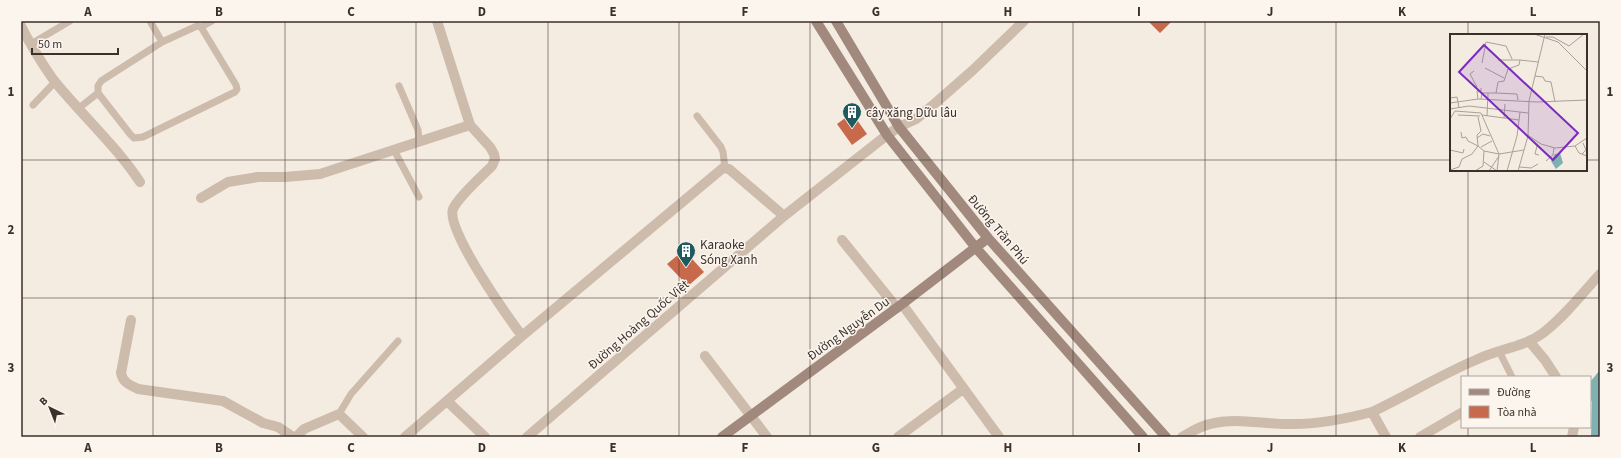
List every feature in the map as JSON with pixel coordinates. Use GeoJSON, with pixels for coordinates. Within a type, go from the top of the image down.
{"type":"FeatureCollection","features":[{"type":"Feature","properties":{"kind":"main road"},"geometry":{"type":"LineString","coordinates":[[816,21],[887,135],[976,248],[1143,437]]}},
{"type":"Feature","properties":{"kind":"main road","name":"Đường Trần Phú"},"geometry":{"type":"LineString","coordinates":[[836,21],[899,127],[988,238],[1166,437]]}},
{"type":"Feature","properties":{"kind":"main road","name":"Đường Nguyễn Du"},"geometry":{"type":"LineString","coordinates":[[722,437],[900,306],[988,238]]}},
{"type":"Feature","properties":{"kind":"street"},"geometry":{"type":"LineString","coordinates":[[437,21],[470,125],[490,147],[495,159],[492,166],[458,201],[453,210],[454,225],[484,280],[522,336]]}},
{"type":"Feature","properties":{"kind":"street","name":"Đường Hoàng Quốc Việt"},"geometry":{"type":"LineString","coordinates":[[527,437],[784,216],[887,135],[899,127],[916,119],[932,106],[973,70],[1024,21]]}},
{"type":"Feature","properties":{"kind":"street"},"geometry":{"type":"LineString","coordinates":[[21,27],[56,82],[132,169],[140,182]]}},
{"type":"Feature","properties":{"kind":"street"},"geometry":{"type":"LineString","coordinates":[[201,198],[228,182],[258,178],[320,174],[470,125]]}},
{"type":"Feature","properties":{"kind":"street"},"geometry":{"type":"LineString","coordinates":[[405,437],[522,336],[721,170],[725,168],[729,169],[784,216]]}},
{"type":"Feature","properties":{"kind":"street"},"geometry":{"type":"LineString","coordinates":[[842,240],[900,306],[999,437]]}},
{"type":"Feature","properties":{"kind":"street"},"geometry":{"type":"LineString","coordinates":[[1182,437],[1200,427],[1220,422],[1257,421],[1286,424],[1313,424],[1372,412],[1466,364],[1529,341],[1542,334],[1556,322],[1600,274]]}},
{"type":"Feature","properties":{"kind":"street"},"geometry":{"type":"LineString","coordinates":[[130,320],[121,374],[128,385],[138,389],[223,401],[263,423],[278,427],[295,437],[304,429],[339,414],[363,437]]}},
{"type":"Feature","properties":{"kind":"street"},"geometry":{"type":"LineString","coordinates":[[1529,341],[1545,360],[1555,376]]}},
{"type":"Feature","properties":{"kind":"street"},"geometry":{"type":"LineString","coordinates":[[705,356],[768,437]]}},
{"type":"Feature","properties":{"kind":"street"},"geometry":{"type":"LineString","coordinates":[[898,437],[963,389]]}},
{"type":"Feature","properties":{"kind":"street"},"geometry":{"type":"LineString","coordinates":[[447,401],[485,437]]}},
{"type":"Feature","properties":{"kind":"street"},"geometry":{"type":"LineString","coordinates":[[1372,412],[1386,437]]}},
{"type":"Feature","properties":{"kind":"street"},"geometry":{"type":"LineString","coordinates":[[1420,437],[1460,413]]}},
{"type":"Feature","properties":{"kind":"lane"},"geometry":{"type":"LineString","coordinates":[[31,44],[70,21]]}},
{"type":"Feature","properties":{"kind":"lane"},"geometry":{"type":"LineString","coordinates":[[150,21],[162,42]]}},
{"type":"Feature","properties":{"kind":"lane"},"geometry":{"type":"LineString","coordinates":[[202,27],[237,89],[235,92],[143,137],[134,138],[98,93],[98,86],[101,81],[162,42],[197,26],[202,27],[212,21]]}},
{"type":"Feature","properties":{"kind":"lane"},"geometry":{"type":"LineString","coordinates":[[32,105],[56,82]]}},
{"type":"Feature","properties":{"kind":"lane"},"geometry":{"type":"LineString","coordinates":[[399,86],[418,130],[419,141]]}},
{"type":"Feature","properties":{"kind":"lane"},"geometry":{"type":"LineString","coordinates":[[79,108],[98,93]]}},
{"type":"Feature","properties":{"kind":"lane"},"geometry":{"type":"LineString","coordinates":[[696,116],[724,152],[725,168]]}},
{"type":"Feature","properties":{"kind":"lane"},"geometry":{"type":"LineString","coordinates":[[394,150],[418,197]]}},
{"type":"Feature","properties":{"kind":"lane"},"geometry":{"type":"LineString","coordinates":[[339,414],[351,394],[398,341]]}},
{"type":"Feature","properties":{"kind":"lane"},"geometry":{"type":"LineString","coordinates":[[1499,351],[1512,376]]}},
{"type":"Feature","properties":{"kind":"water"},"geometry":{"type":"Polygon","coordinates":[[[1600,370],[1600,437],[1591,437],[1591,381],[1600,370]]]}},
{"type":"Feature","properties":{"kind":"building"},"geometry":{"type":"Polygon","coordinates":[[[1148,21],[1172,21],[1160,33],[1148,21]]]}},
{"type":"Feature","properties":{"kind":"building","name":"cây xăng Dữu lâu"},"geometry":{"type":"Polygon","coordinates":[[[852,113],[867,134],[852,145],[837,124],[852,113]]]}},
{"type":"Feature","properties":{"kind":"building","name":"Karaoke Sóng Xanh"},"geometry":{"type":"Polygon","coordinates":[[[684,250],[704,272],[688,286],[667,264],[684,250]]]}},
{"type":"Feature","properties":{"kind":"place","name":"cây xăng Dữu lâu"},"geometry":{"type":"Point","coordinates":[852,129]}},
{"type":"Feature","properties":{"kind":"place","name":"Karaoke Sóng Xanh"},"geometry":{"type":"Point","coordinates":[686,268]}}]}
